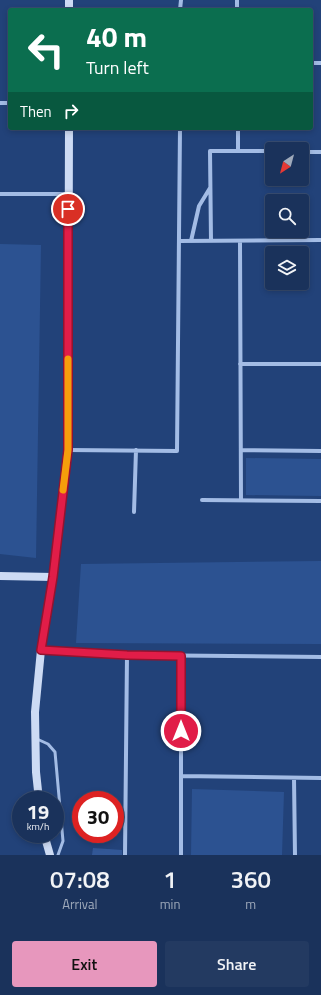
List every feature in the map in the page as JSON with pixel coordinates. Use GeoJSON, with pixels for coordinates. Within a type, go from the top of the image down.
{"type":"FeatureCollection","features":[{"type":"Feature","properties":{"kind":"street"},"geometry":{"type":"LineString","coordinates":[[38,791],[36,772],[35,712],[41,650],[53,577],[68,450],[68,130]]}},
{"type":"Feature","properties":{"kind":"street"},"geometry":{"type":"LineString","coordinates":[[68,450],[177,451],[180,130]]}},
{"type":"Feature","properties":{"kind":"street"},"geometry":{"type":"LineString","coordinates":[[238,130],[238,151]]}},
{"type":"Feature","properties":{"kind":"street"},"geometry":{"type":"LineString","coordinates":[[211,241],[210,151],[265,151]]}},
{"type":"Feature","properties":{"kind":"street"},"geometry":{"type":"LineString","coordinates":[[309,152],[321,152]]}},
{"type":"Feature","properties":{"kind":"street"},"geometry":{"type":"LineString","coordinates":[[191,241],[199,206],[211,187]]}},
{"type":"Feature","properties":{"kind":"street"},"geometry":{"type":"LineString","coordinates":[[0,194],[68,194]]}},
{"type":"Feature","properties":{"kind":"street"},"geometry":{"type":"LineString","coordinates":[[179,241],[321,240]]}},
{"type":"Feature","properties":{"kind":"street"},"geometry":{"type":"LineString","coordinates":[[240,241],[241,500]]}},
{"type":"Feature","properties":{"kind":"street"},"geometry":{"type":"LineString","coordinates":[[240,364],[321,364]]}},
{"type":"Feature","properties":{"kind":"street"},"geometry":{"type":"LineString","coordinates":[[134,512],[136,450]]}},
{"type":"Feature","properties":{"kind":"street"},"geometry":{"type":"LineString","coordinates":[[241,450],[321,451]]}},
{"type":"Feature","properties":{"kind":"street"},"geometry":{"type":"LineString","coordinates":[[202,500],[321,501]]}},
{"type":"Feature","properties":{"kind":"street"},"geometry":{"type":"LineString","coordinates":[[0,576],[53,577]]}},
{"type":"Feature","properties":{"kind":"street"},"geometry":{"type":"LineString","coordinates":[[41,650],[127,655],[321,657]]}},
{"type":"Feature","properties":{"kind":"street"},"geometry":{"type":"LineString","coordinates":[[125,855],[127,655]]}},
{"type":"Feature","properties":{"kind":"street"},"geometry":{"type":"LineString","coordinates":[[181,656],[181,855]]}},
{"type":"Feature","properties":{"kind":"street"},"geometry":{"type":"LineString","coordinates":[[181,776],[321,778]]}},
{"type":"Feature","properties":{"kind":"street"},"geometry":{"type":"LineString","coordinates":[[294,778],[295,855]]}},
{"type":"Feature","properties":{"kind":"street"},"geometry":{"type":"LineString","coordinates":[[47,843],[50,855]]}},
{"type":"Feature","properties":{"kind":"lane"},"geometry":{"type":"LineString","coordinates":[[35,738],[48,744],[55,752],[63,841],[58,855]]}},
{"type":"Feature","properties":{"kind":"shaded area"},"geometry":{"type":"Polygon","coordinates":[[[0,244],[41,245],[36,558],[0,554],[0,244]]]}},
{"type":"Feature","properties":{"kind":"shaded area"},"geometry":{"type":"Polygon","coordinates":[[[246,458],[321,459],[321,496],[246,495],[246,458]]]}},
{"type":"Feature","properties":{"kind":"shaded area"},"geometry":{"type":"Polygon","coordinates":[[[321,561],[321,644],[76,643],[81,564],[321,561]]]}},
{"type":"Feature","properties":{"kind":"shaded area"},"geometry":{"type":"Polygon","coordinates":[[[192,789],[284,792],[282,855],[191,855],[192,789]]]}},
{"type":"Feature","properties":{"kind":"building"},"geometry":{"type":"Polygon","coordinates":[[[93,848],[122,850],[122,855],[92,855],[93,848]]]}},
{"type":"Feature","properties":{"kind":"slow traffic"},"geometry":{"type":"LineString","coordinates":[[63,490],[68,450],[68,359]]}},
{"type":"Feature","properties":{"kind":"route"},"geometry":{"type":"LineString","coordinates":[[68,209],[68,450],[53,577],[41,650],[127,655],[181,656],[181,731]]}}]}
